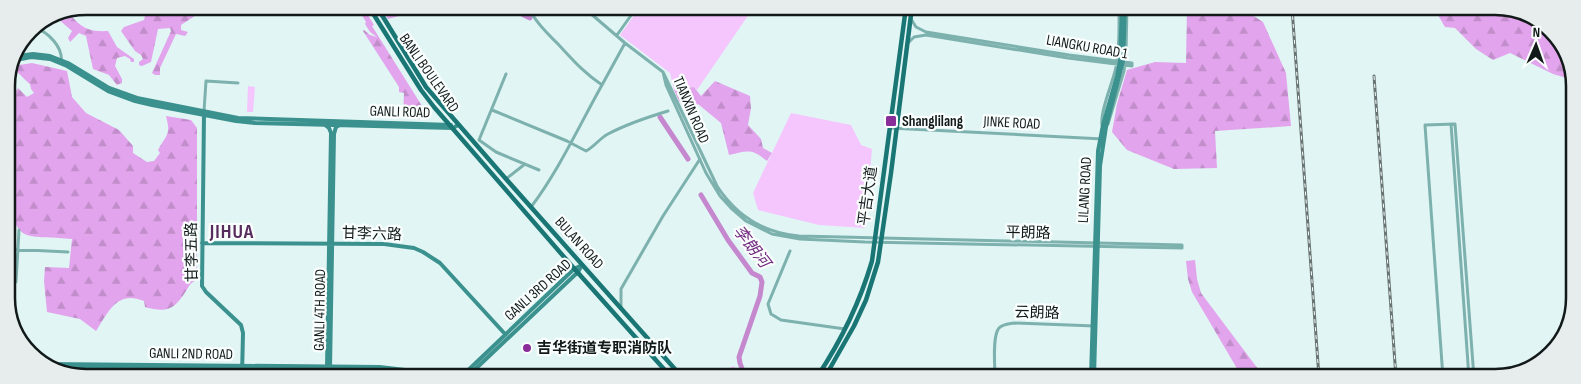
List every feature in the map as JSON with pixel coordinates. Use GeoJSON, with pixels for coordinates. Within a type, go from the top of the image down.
{"type":"FeatureCollection","features":[{"type":"Feature","properties":{"kind":"main road","name":"BANLI BOULEVARD"},"geometry":{"type":"LineString","coordinates":[[374,15],[421,90],[451,127]]}},
{"type":"Feature","properties":{"kind":"main road","name":"BANLI BOULEVARD"},"geometry":{"type":"LineString","coordinates":[[382,15],[426,87],[458,125]]}},
{"type":"Feature","properties":{"kind":"main road","name":"平吉大道"},"geometry":{"type":"LineString","coordinates":[[822,369],[845,329],[866,281],[872,260],[905,15]]}},
{"type":"Feature","properties":{"kind":"main road","name":"平吉大道"},"geometry":{"type":"LineString","coordinates":[[830,369],[854,326],[866,300],[878,262],[911,16]]}},
{"type":"Feature","properties":{"kind":"main road","name":"BULAN ROAD"},"geometry":{"type":"LineString","coordinates":[[458,125],[675,369]]}},
{"type":"Feature","properties":{"kind":"main road","name":"BULAN ROAD"},"geometry":{"type":"LineString","coordinates":[[451,127],[664,369]]}},
{"type":"Feature","properties":{"kind":"street"},"geometry":{"type":"LineString","coordinates":[[533,15],[540,27],[586,74],[602,85]]}},
{"type":"Feature","properties":{"kind":"street"},"geometry":{"type":"LineString","coordinates":[[531,208],[542,193],[571,143],[625,42],[593,15]]}},
{"type":"Feature","properties":{"kind":"street"},"geometry":{"type":"LineString","coordinates":[[617,35],[631,15]]}},
{"type":"Feature","properties":{"kind":"street"},"geometry":{"type":"LineString","coordinates":[[1104,126],[1102,117],[1117,62],[1122,15]]}},
{"type":"Feature","properties":{"kind":"street"},"geometry":{"type":"LineString","coordinates":[[1104,126],[1110,120],[1125,64],[1123,15]]}},
{"type":"Feature","properties":{"kind":"street","name":"LILANG ROAD"},"geometry":{"type":"LineString","coordinates":[[1092,369],[1097,166],[1104,126],[1120,60],[1123,15]]}},
{"type":"Feature","properties":{"kind":"street","name":"LIANGKU ROAD 1"},"geometry":{"type":"LineString","coordinates":[[911,16],[916,27],[926,32],[1125,64]]}},
{"type":"Feature","properties":{"kind":"street"},"geometry":{"type":"LineString","coordinates":[[43,30],[58,46],[61,62]]}},
{"type":"Feature","properties":{"kind":"street","name":"LIANGKU ROAD 1"},"geometry":{"type":"LineString","coordinates":[[907,44],[914,37],[926,35],[1068,58],[1117,62]]}},
{"type":"Feature","properties":{"kind":"street","name":"TIANXIN ROAD"},"geometry":{"type":"LineString","coordinates":[[625,42],[663,72],[666,85],[714,187],[725,202],[746,221],[763,230],[791,238],[874,240]]}},
{"type":"Feature","properties":{"kind":"street","name":"GANLI ROAD"},"geometry":{"type":"LineString","coordinates":[[21,56],[39,54],[61,62],[103,85],[145,100],[250,123],[451,127]]}},
{"type":"Feature","properties":{"kind":"street","name":"GANLI ROAD"},"geometry":{"type":"LineString","coordinates":[[20,59],[37,57],[61,62]]}},
{"type":"Feature","properties":{"kind":"street"},"geometry":{"type":"LineString","coordinates":[[506,74],[479,140],[496,152],[539,170]]}},
{"type":"Feature","properties":{"kind":"street"},"geometry":{"type":"LineString","coordinates":[[204,113],[206,81],[238,83]]}},
{"type":"Feature","properties":{"kind":"street"},"geometry":{"type":"LineString","coordinates":[[492,110],[588,150],[606,135],[618,129],[668,112]]}},
{"type":"Feature","properties":{"kind":"street","name":"GANLI ROAD"},"geometry":{"type":"LineString","coordinates":[[204,113],[254,120],[451,127]]}},
{"type":"Feature","properties":{"kind":"street","name":"甘李五路"},"geometry":{"type":"LineString","coordinates":[[204,113],[202,286],[241,326],[243,333],[242,367]]}},
{"type":"Feature","properties":{"kind":"street"},"geometry":{"type":"LineString","coordinates":[[1442,369],[1425,125],[1453,124]]}},
{"type":"Feature","properties":{"kind":"street"},"geometry":{"type":"LineString","coordinates":[[1453,124],[1468,369]]}},
{"type":"Feature","properties":{"kind":"street"},"geometry":{"type":"LineString","coordinates":[[1453,124],[1473,369]]}},
{"type":"Feature","properties":{"kind":"street","name":"GANLI 4TH ROAD"},"geometry":{"type":"LineString","coordinates":[[325,125],[329,128],[331,134],[331,244]]}},
{"type":"Feature","properties":{"kind":"street","name":"GANLI 4TH ROAD"},"geometry":{"type":"LineString","coordinates":[[329,368],[334,134],[336,127],[340,125]]}},
{"type":"Feature","properties":{"kind":"street"},"geometry":{"type":"LineString","coordinates":[[451,127],[458,125]]}},
{"type":"Feature","properties":{"kind":"street","name":"JINKE ROAD"},"geometry":{"type":"LineString","coordinates":[[890,128],[1102,139]]}},
{"type":"Feature","properties":{"kind":"street"},"geometry":{"type":"LineString","coordinates":[[622,309],[621,289],[662,216],[701,158]]}},
{"type":"Feature","properties":{"kind":"street"},"geometry":{"type":"LineString","coordinates":[[506,179],[525,164]]}},
{"type":"Feature","properties":{"kind":"street"},"geometry":{"type":"LineString","coordinates":[[15,282],[19,230]]}},
{"type":"Feature","properties":{"kind":"street","name":"平朗路"},"geometry":{"type":"LineString","coordinates":[[874,240],[1182,246]]}},
{"type":"Feature","properties":{"kind":"street","name":"甘李六路"},"geometry":{"type":"LineString","coordinates":[[202,243],[402,246],[423,252],[440,263],[505,334]]}},
{"type":"Feature","properties":{"kind":"street"},"geometry":{"type":"LineString","coordinates":[[18,249],[68,252]]}},
{"type":"Feature","properties":{"kind":"street"},"geometry":{"type":"LineString","coordinates":[[790,251],[768,304],[771,314],[781,320],[845,329]]}},
{"type":"Feature","properties":{"kind":"street","name":"GANLI 3RD ROAD"},"geometry":{"type":"LineString","coordinates":[[469,369],[582,265]]}},
{"type":"Feature","properties":{"kind":"street","name":"GANLI 3RD ROAD"},"geometry":{"type":"LineString","coordinates":[[474,369],[576,270]]}},
{"type":"Feature","properties":{"kind":"street","name":"云朗路"},"geometry":{"type":"LineString","coordinates":[[995,369],[995,337],[999,328],[1003,325],[1014,323],[1094,326]]}},
{"type":"Feature","properties":{"kind":"street","name":"GANLI 2ND ROAD"},"geometry":{"type":"LineString","coordinates":[[62,364],[398,369]]}},
{"type":"Feature","properties":{"kind":"street","name":"GANLI 2ND ROAD"},"geometry":{"type":"LineString","coordinates":[[70,367],[107,366]]}},
{"type":"Feature","properties":{"kind":"street","name":"GANLI 2ND ROAD"},"geometry":{"type":"LineString","coordinates":[[329,368],[354,369]]}},
{"type":"Feature","properties":{"kind":"shaded area"},"geometry":{"type":"Polygon","coordinates":[[[634,15],[749,15],[697,90],[694,87],[674,90],[670,73],[620,35],[634,15]]]}},
{"type":"Feature","properties":{"kind":"shaded area"},"geometry":{"type":"Polygon","coordinates":[[[248,86],[255,87],[253,112],[247,112],[248,86]]]}},
{"type":"Feature","properties":{"kind":"shaded area"},"geometry":{"type":"Polygon","coordinates":[[[791,113],[851,125],[861,145],[872,149],[865,228],[819,225],[758,210],[753,193],[791,113]]]}},
{"type":"Feature","properties":{"kind":"green space"},"geometry":{"type":"Polygon","coordinates":[[[145,15],[196,15],[181,25],[181,30],[188,32],[185,36],[176,34],[160,68],[160,75],[152,73],[171,31],[170,28],[158,29],[151,62],[142,66],[139,65],[139,62],[143,59],[141,55],[135,51],[121,31],[124,27],[144,20],[145,15]]]}},
{"type":"Feature","properties":{"kind":"green space"},"geometry":{"type":"Polygon","coordinates":[[[362,15],[368,15],[374,25],[372,26],[422,106],[425,107],[427,111],[425,117],[421,119],[403,118],[404,93],[399,92],[399,87],[363,31],[377,37],[370,32],[365,24],[366,22],[362,15]]]}},
{"type":"Feature","properties":{"kind":"green space"},"geometry":{"type":"Polygon","coordinates":[[[386,15],[400,15],[399,16],[388,19],[386,15]]]}},
{"type":"Feature","properties":{"kind":"green space"},"geometry":{"type":"Polygon","coordinates":[[[1187,15],[1252,15],[1263,22],[1286,73],[1291,126],[1215,131],[1217,168],[1174,169],[1127,150],[1112,132],[1117,104],[1127,70],[1155,62],[1186,63],[1187,15]]]}},
{"type":"Feature","properties":{"kind":"green space"},"geometry":{"type":"Polygon","coordinates":[[[1438,15],[1509,16],[1527,22],[1545,36],[1559,54],[1565,78],[1553,74],[1510,53],[1493,60],[1476,49],[1455,28],[1445,27],[1438,15]]]}},
{"type":"Feature","properties":{"kind":"green space"},"geometry":{"type":"Polygon","coordinates":[[[72,16],[82,26],[90,30],[108,31],[117,47],[134,59],[134,62],[131,62],[125,56],[117,58],[115,66],[122,79],[122,83],[117,85],[109,75],[93,69],[86,36],[79,33],[70,42],[68,38],[72,31],[59,20],[72,16]]]}},
{"type":"Feature","properties":{"kind":"green space"},"geometry":{"type":"Polygon","coordinates":[[[32,63],[67,71],[72,97],[86,113],[119,130],[133,146],[133,153],[147,162],[154,161],[160,153],[158,150],[168,131],[166,116],[191,120],[197,128],[197,280],[190,284],[174,306],[159,310],[145,307],[144,301],[135,298],[120,300],[105,316],[96,331],[80,319],[47,312],[44,281],[45,267],[69,268],[72,239],[26,234],[20,230],[15,222],[15,90],[18,88],[27,97],[34,93],[30,84],[16,71],[18,65],[32,63]]]}},
{"type":"Feature","properties":{"kind":"green space"},"geometry":{"type":"Polygon","coordinates":[[[715,81],[750,96],[751,108],[748,125],[761,139],[763,148],[772,153],[767,161],[753,152],[729,155],[721,123],[698,104],[694,108],[695,116],[679,101],[674,90],[694,87],[701,96],[715,81]]]}},
{"type":"Feature","properties":{"kind":"green space"},"geometry":{"type":"Polygon","coordinates":[[[1195,260],[1201,293],[1258,369],[1237,369],[1192,292],[1186,261],[1195,260]]]}},
{"type":"Feature","properties":{"kind":"waterway","name":"李朗河"},"geometry":{"type":"LineString","coordinates":[[524,15],[530,18]]}},
{"type":"Feature","properties":{"kind":"waterway","name":"李朗河"},"geometry":{"type":"LineString","coordinates":[[660,117],[688,159]]}},
{"type":"Feature","properties":{"kind":"waterway","name":"李朗河"},"geometry":{"type":"LineString","coordinates":[[701,195],[728,240],[752,273],[760,277],[762,282],[760,296],[739,357],[742,369]]}},
{"type":"Feature","properties":{"kind":"railway"},"geometry":{"type":"LineString","coordinates":[[1293,15],[1318,369]]}},
{"type":"Feature","properties":{"kind":"railway"},"geometry":{"type":"LineString","coordinates":[[1374,76],[1395,369]]}},
{"type":"Feature","properties":{"kind":"place","name":"Shanglilang"},"geometry":{"type":"Point","coordinates":[891,121]}},
{"type":"Feature","properties":{"kind":"place","name":"吉华街道专职消防队"},"geometry":{"type":"Point","coordinates":[527,348]}},
{"type":"Feature","properties":{"kind":"district","name":"JIHUA"},"geometry":{"type":"Point","coordinates":[232,232]}}]}
